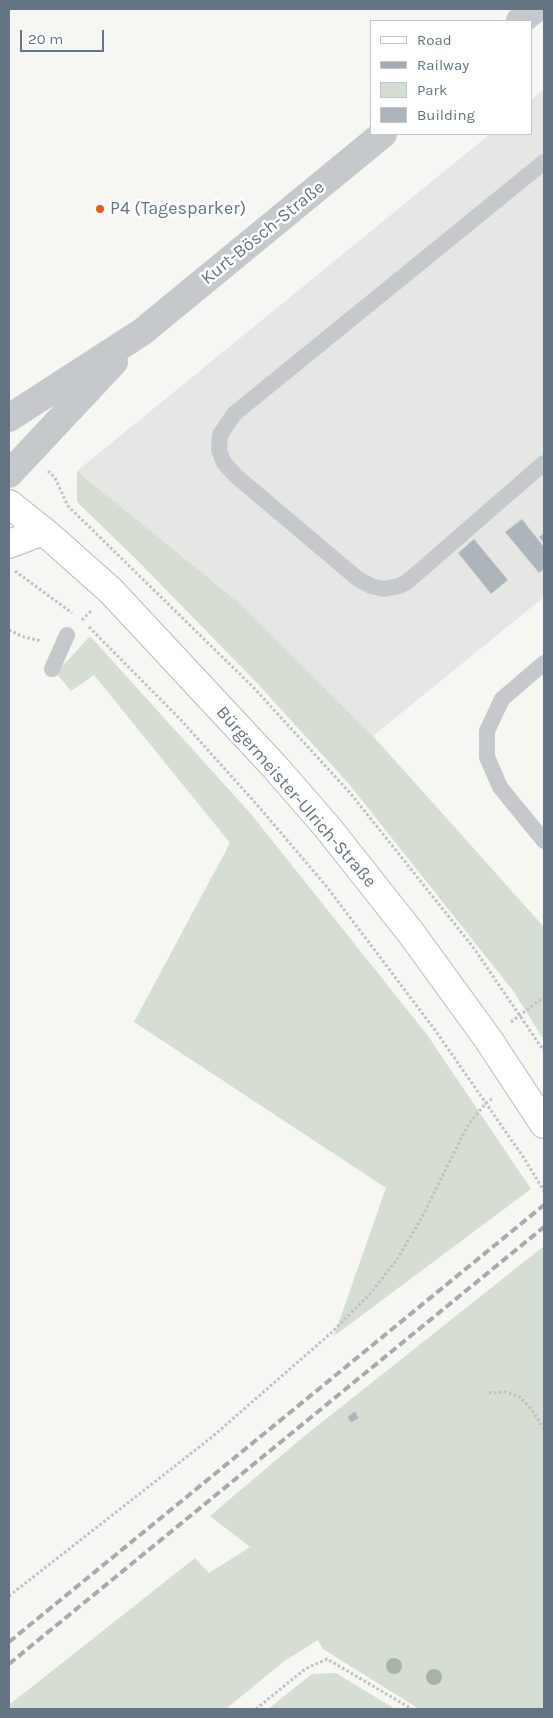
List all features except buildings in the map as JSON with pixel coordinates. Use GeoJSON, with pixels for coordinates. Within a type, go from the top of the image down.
{"type":"FeatureCollection","features":[{"type":"Feature","properties":{"kind":"main road","name":"Bürgermeister-Ulrich-Straße"},"geometry":{"type":"LineString","coordinates":[[9,504],[111,590],[275,767],[328,828],[411,933],[516,1080],[544,1124]]}},
{"type":"Feature","properties":{"kind":"main road"},"geometry":{"type":"LineString","coordinates":[[11,557],[42,531]]}},
{"type":"Feature","properties":{"kind":"street"},"geometry":{"type":"LineString","coordinates":[[521,20],[535,9]]}},
{"type":"Feature","properties":{"kind":"street","name":"Kurt-Bösch-Straße"},"geometry":{"type":"LineString","coordinates":[[9,418],[142,332],[382,135]]}},
{"type":"Feature","properties":{"kind":"street","name":"Kurt-Bösch-Straße"},"geometry":{"type":"LineString","coordinates":[[9,474],[142,332]]}},
{"type":"Feature","properties":{"kind":"lane"},"geometry":{"type":"LineString","coordinates":[[544,162],[234,414],[220,435],[219,450],[224,464],[257,494],[358,579],[371,586],[384,589],[400,586],[407,582],[544,464]]}},
{"type":"Feature","properties":{"kind":"lane"},"geometry":{"type":"LineString","coordinates":[[52,669],[67,635]]}},
{"type":"Feature","properties":{"kind":"lane"},"geometry":{"type":"LineString","coordinates":[[544,664],[502,699],[487,731],[487,756],[500,788],[544,841]]}},
{"type":"Feature","properties":{"kind":"path"},"geometry":{"type":"LineString","coordinates":[[29,453],[55,478],[68,506]]}},
{"type":"Feature","properties":{"kind":"path"},"geometry":{"type":"LineString","coordinates":[[11,557],[82,620],[180,719],[259,807],[333,895],[435,1030],[524,1158],[544,1191]]}},
{"type":"Feature","properties":{"kind":"path"},"geometry":{"type":"LineString","coordinates":[[488,1040],[544,997]]}},
{"type":"Feature","properties":{"kind":"path"},"geometry":{"type":"LineString","coordinates":[[9,1596],[212,1437],[331,1333],[368,1295],[396,1261],[421,1220],[468,1126],[486,1103],[516,1080]]}},
{"type":"Feature","properties":{"kind":"path"},"geometry":{"type":"LineString","coordinates":[[489,1393],[506,1392],[520,1397],[532,1410],[544,1429]]}},
{"type":"Feature","properties":{"kind":"path"},"geometry":{"type":"LineString","coordinates":[[256,1709],[305,1669],[327,1659],[412,1709]]}},
{"type":"Feature","properties":{"kind":"shaded area"},"geometry":{"type":"Polygon","coordinates":[[[544,89],[544,597],[373,736],[237,601],[77,471],[489,135],[533,135],[533,98],[544,89]]]}},
{"type":"Feature","properties":{"kind":"green space"},"geometry":{"type":"Polygon","coordinates":[[[77,471],[237,601],[373,736],[544,927],[544,1040],[514,992],[349,784],[257,683],[138,561],[77,502],[77,471]]]}},
{"type":"Feature","properties":{"kind":"green space"},"geometry":{"type":"Polygon","coordinates":[[[90,636],[251,814],[428,1036],[531,1189],[334,1336],[386,1188],[134,1022],[230,843],[94,675],[71,691],[56,673],[90,636]]]}},
{"type":"Feature","properties":{"kind":"green space"},"geometry":{"type":"Polygon","coordinates":[[[544,1246],[544,1709],[419,1709],[323,1649],[318,1640],[283,1662],[226,1709],[9,1709],[9,1705],[195,1558],[209,1573],[250,1547],[210,1516],[302,1438],[544,1246]]]}},
{"type":"Feature","properties":{"kind":"green space"},"geometry":{"type":"Polygon","coordinates":[[[336,1673],[395,1709],[268,1709],[312,1674],[336,1673]]]}},
{"type":"Feature","properties":{"kind":"railway"},"geometry":{"type":"LineString","coordinates":[[9,1642],[544,1205]]}},
{"type":"Feature","properties":{"kind":"railway"},"geometry":{"type":"LineString","coordinates":[[9,1664],[544,1227]]}},
{"type":"Feature","properties":{"kind":"place","name":"P4 (Tagesparker)"},"geometry":{"type":"Point","coordinates":[100,209]}}]}
